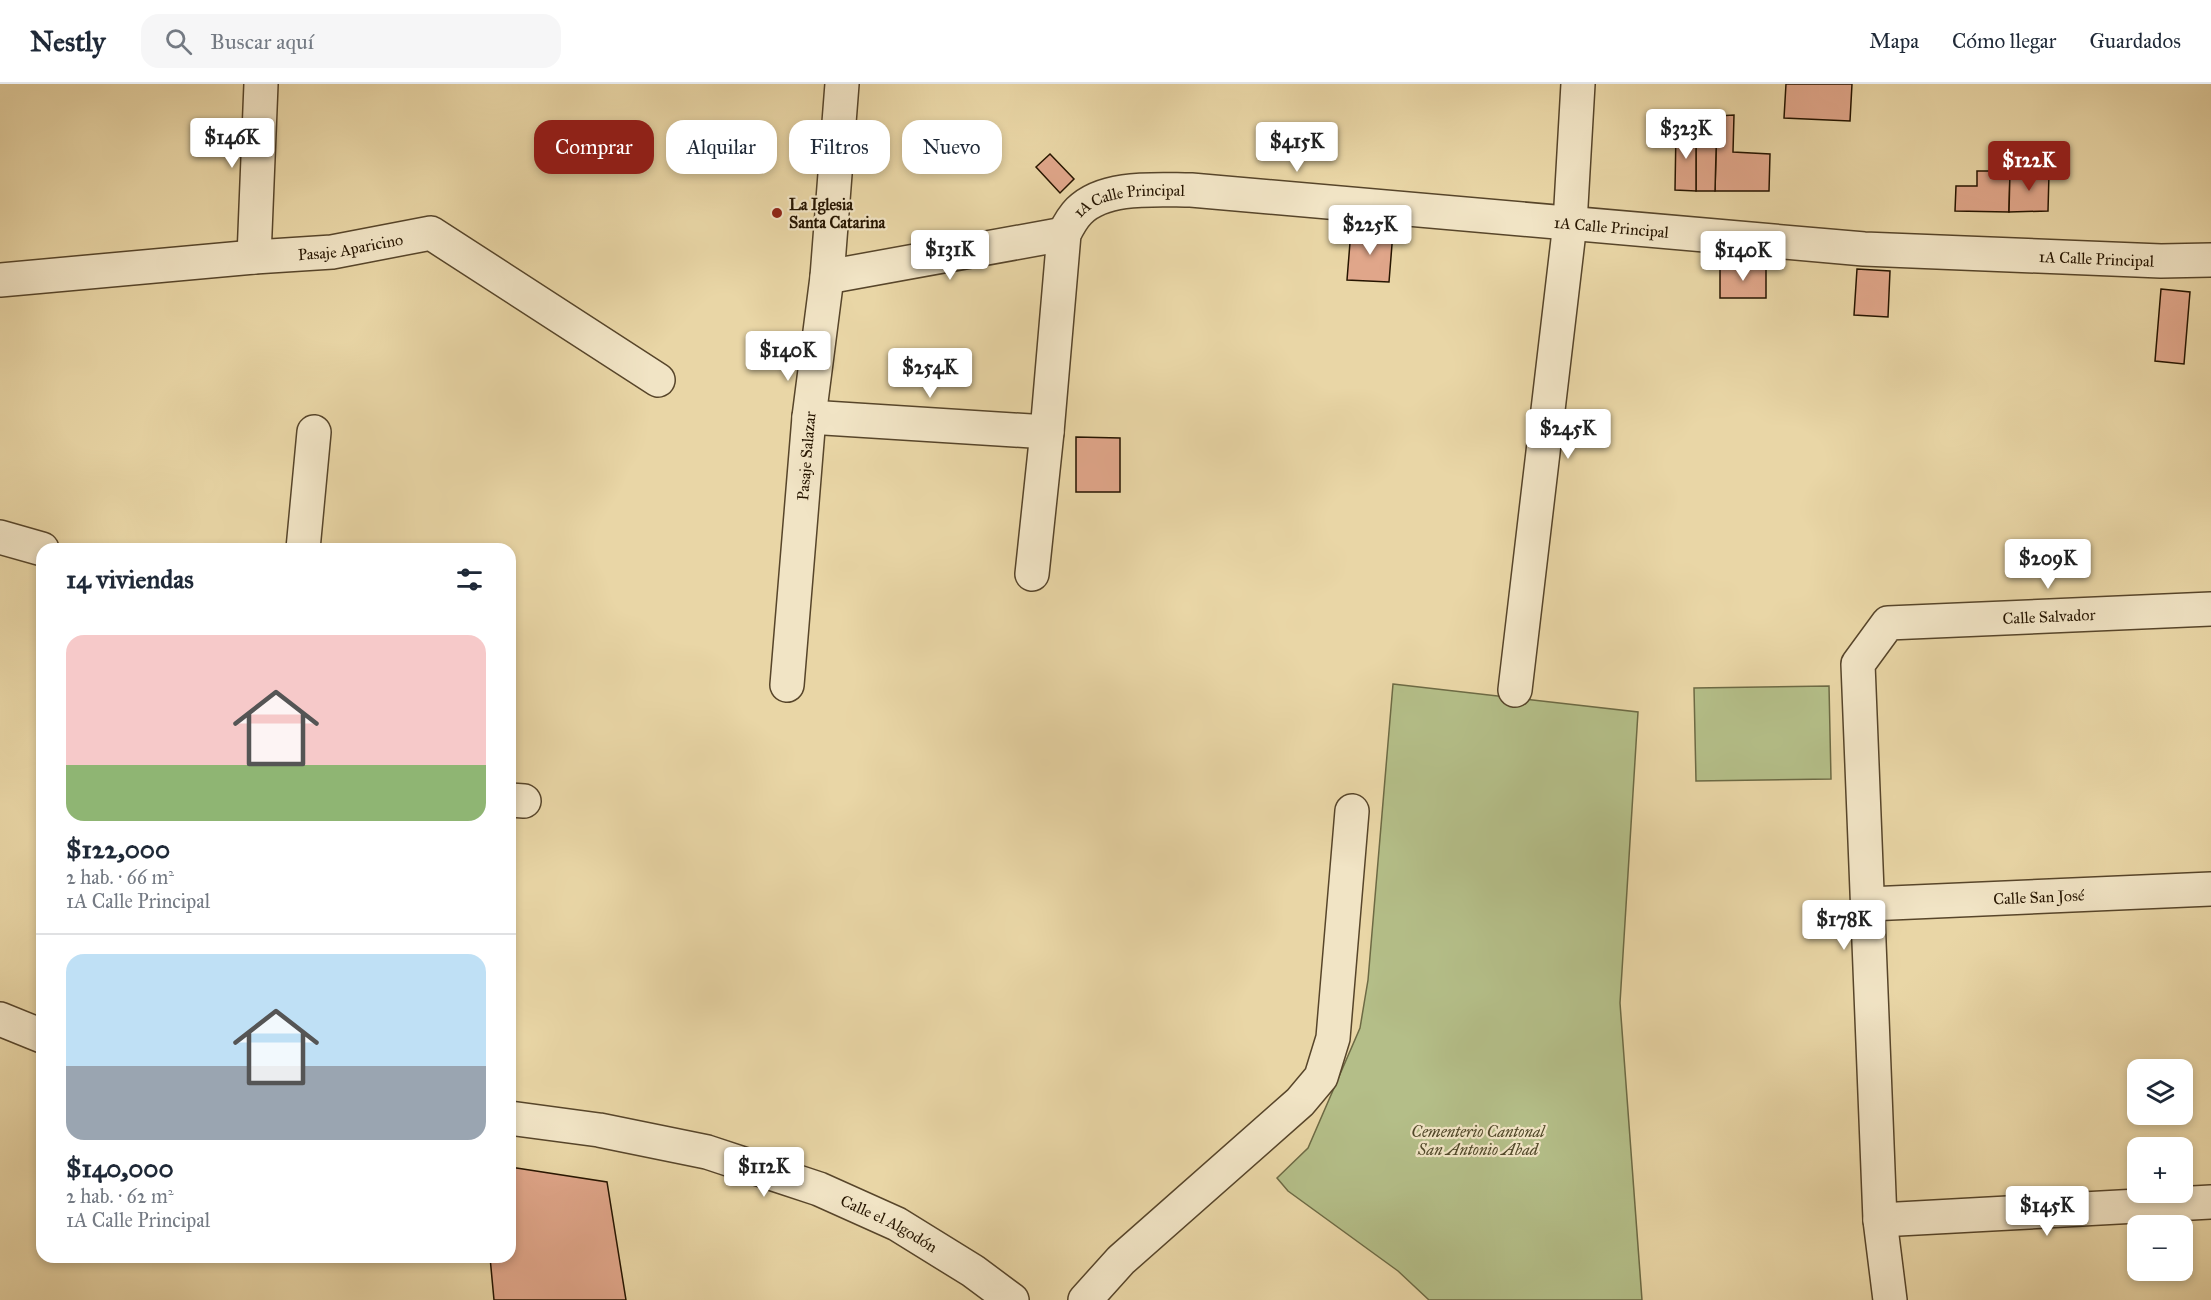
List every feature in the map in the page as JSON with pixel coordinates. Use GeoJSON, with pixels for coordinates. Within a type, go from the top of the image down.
{"type":"FeatureCollection","features":[{"type":"Feature","properties":{"kind":"street"},"geometry":{"type":"LineString","coordinates":[[254,257],[261,84]]}},
{"type":"Feature","properties":{"kind":"street","name":"Pasaje Salazar"},"geometry":{"type":"LineString","coordinates":[[787,685],[809,417],[827,277],[842,84]]}},
{"type":"Feature","properties":{"kind":"street"},"geometry":{"type":"LineString","coordinates":[[1515,690],[1570,223],[1578,84]]}},
{"type":"Feature","properties":{"kind":"street","name":"1A Calle Principal"},"geometry":{"type":"LineString","coordinates":[[1064,234],[1079,211],[1098,197],[1141,190],[1191,190],[1864,249],[2161,261],[2211,260]]}},
{"type":"Feature","properties":{"kind":"street","name":"Pasaje Aparicino"},"geometry":{"type":"LineString","coordinates":[[0,280],[332,252],[431,233],[658,380]]}},
{"type":"Feature","properties":{"kind":"street"},"geometry":{"type":"LineString","coordinates":[[827,277],[1064,234],[1032,574]]}},
{"type":"Feature","properties":{"kind":"street"},"geometry":{"type":"LineString","coordinates":[[809,417],[1047,432]]}},
{"type":"Feature","properties":{"kind":"street"},"geometry":{"type":"LineString","coordinates":[[304,543],[315,432]]}},
{"type":"Feature","properties":{"kind":"street"},"geometry":{"type":"LineString","coordinates":[[0,537],[36,547]]}},
{"type":"Feature","properties":{"kind":"street","name":"Calle Salvador"},"geometry":{"type":"LineString","coordinates":[[1868,904],[1858,664],[1888,623],[2211,609]]}},
{"type":"Feature","properties":{"kind":"street"},"geometry":{"type":"LineString","coordinates":[[1085,1300],[1121,1260],[1300,1102],[1321,1077],[1334,1038],[1352,811]]}},
{"type":"Feature","properties":{"kind":"street","name":"Calle San José"},"geometry":{"type":"LineString","coordinates":[[1868,904],[2211,889]]}},
{"type":"Feature","properties":{"kind":"street"},"geometry":{"type":"LineString","coordinates":[[1868,904],[1880,1220],[1890,1300]]}},
{"type":"Feature","properties":{"kind":"street"},"geometry":{"type":"LineString","coordinates":[[0,1019],[36,1034]]}},
{"type":"Feature","properties":{"kind":"street","name":"Calle el Algodón"},"geometry":{"type":"LineString","coordinates":[[516,1119],[599,1130],[707,1152],[819,1189],[897,1224],[973,1272],[1012,1300]]}},
{"type":"Feature","properties":{"kind":"street"},"geometry":{"type":"LineString","coordinates":[[1880,1220],[2211,1202]]}},
{"type":"Feature","properties":{"kind":"green space","name":"Cementerio Cantonal San Antonio Abad"},"geometry":{"type":"Polygon","coordinates":[[[1393,684],[1638,712],[1620,1003],[1642,1300],[1429,1300],[1398,1271],[1288,1191],[1277,1178],[1308,1148],[1360,1028],[1368,980],[1393,684]]]}},
{"type":"Feature","properties":{"kind":"green space"},"geometry":{"type":"Polygon","coordinates":[[[1829,686],[1831,779],[1696,781],[1694,688],[1829,686]]]}},
{"type":"Feature","properties":{"kind":"building"},"geometry":{"type":"Polygon","coordinates":[[[1786,84],[1852,84],[1850,121],[1784,118],[1786,84]]]}},
{"type":"Feature","properties":{"kind":"building"},"geometry":{"type":"Polygon","coordinates":[[[1734,115],[1733,152],[1770,154],[1769,191],[1715,191],[1717,116],[1734,115]]]}},
{"type":"Feature","properties":{"kind":"building"},"geometry":{"type":"Polygon","coordinates":[[[1696,116],[1717,116],[1715,191],[1696,191],[1696,116]]]}},
{"type":"Feature","properties":{"kind":"building"},"geometry":{"type":"Polygon","coordinates":[[[1676,130],[1696,130],[1696,191],[1675,190],[1676,130]]]}},
{"type":"Feature","properties":{"kind":"building"},"geometry":{"type":"Polygon","coordinates":[[[1050,154],[1074,179],[1060,193],[1036,167],[1050,154]]]}},
{"type":"Feature","properties":{"kind":"building"},"geometry":{"type":"Polygon","coordinates":[[[1977,171],[2010,171],[2009,212],[1955,211],[1956,186],[1977,186],[1977,171]]]}},
{"type":"Feature","properties":{"kind":"building"},"geometry":{"type":"Polygon","coordinates":[[[2010,171],[2049,173],[2048,211],[2009,212],[2010,171]]]}},
{"type":"Feature","properties":{"kind":"building"},"geometry":{"type":"Polygon","coordinates":[[[1351,230],[1393,232],[1389,282],[1347,280],[1351,230]]]}},
{"type":"Feature","properties":{"kind":"building"},"geometry":{"type":"Polygon","coordinates":[[[1720,265],[1766,266],[1766,298],[1720,298],[1720,265]]]}},
{"type":"Feature","properties":{"kind":"building"},"geometry":{"type":"Polygon","coordinates":[[[1857,269],[1890,271],[1888,317],[1854,315],[1857,269]]]}},
{"type":"Feature","properties":{"kind":"building"},"geometry":{"type":"Polygon","coordinates":[[[2161,289],[2190,292],[2184,364],[2155,361],[2161,289]]]}},
{"type":"Feature","properties":{"kind":"building"},"geometry":{"type":"Polygon","coordinates":[[[1076,437],[1120,438],[1120,492],[1076,492],[1076,437]]]}},
{"type":"Feature","properties":{"kind":"building"},"geometry":{"type":"Polygon","coordinates":[[[516,1168],[607,1182],[626,1300],[494,1300],[491,1263],[516,1263],[516,1168]]]}},
{"type":"Feature","properties":{"kind":"place","name":"La Iglesia Santa Catarina"},"geometry":{"type":"Point","coordinates":[777,213]}}]}
